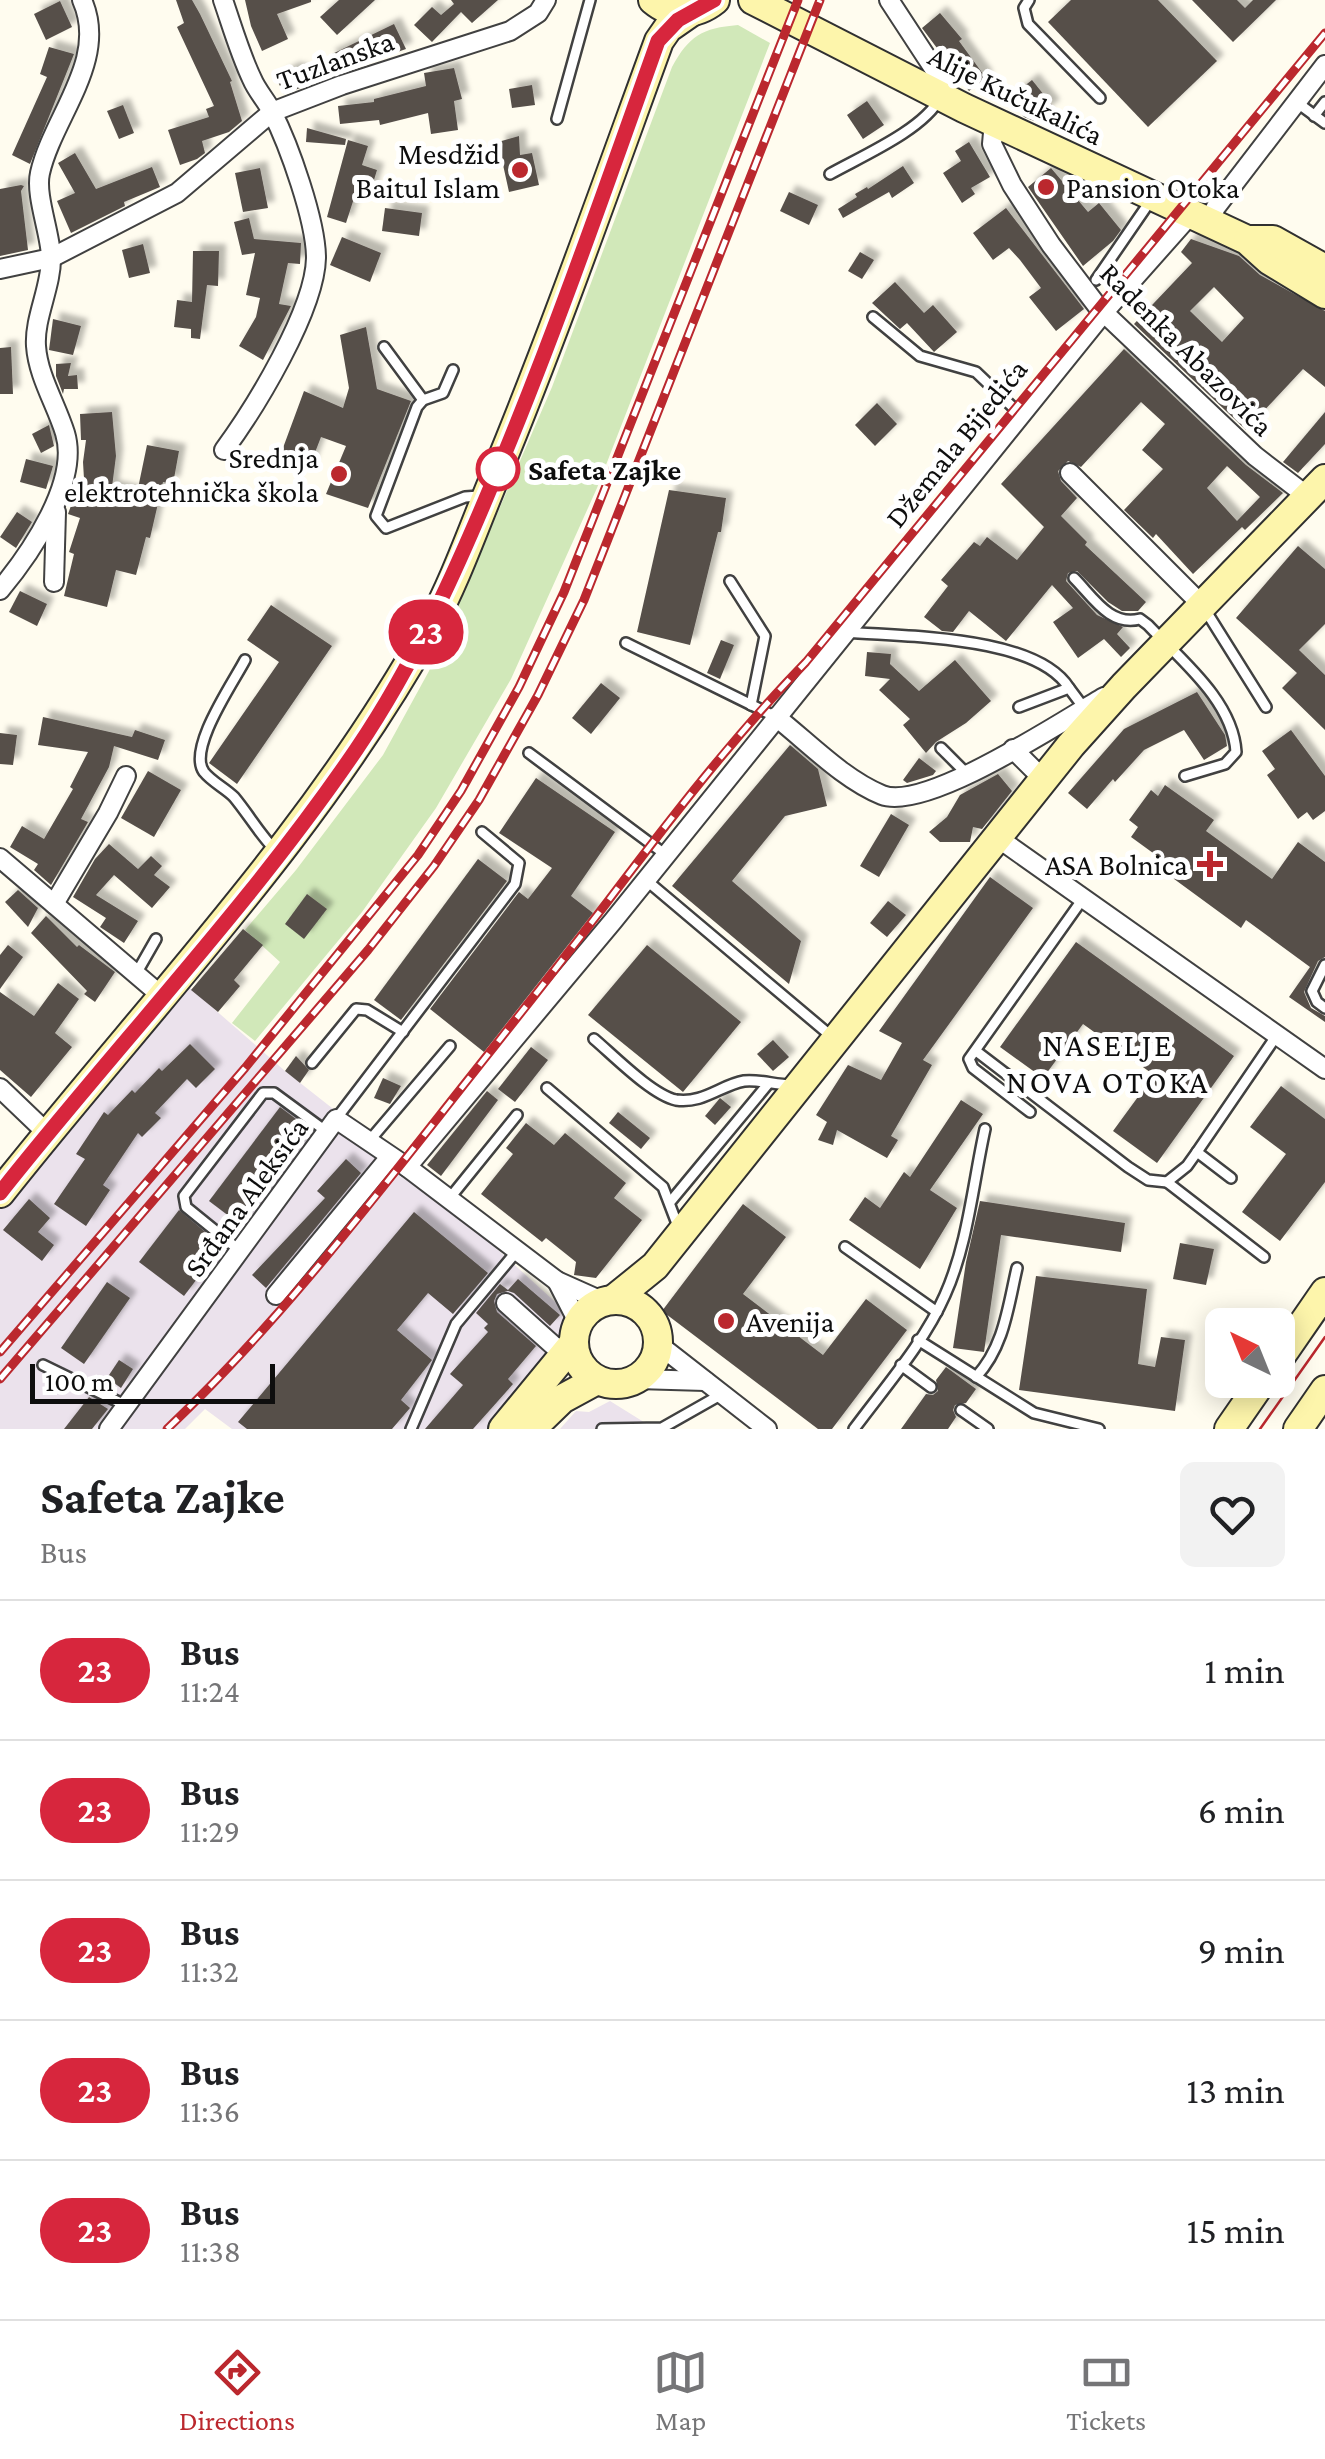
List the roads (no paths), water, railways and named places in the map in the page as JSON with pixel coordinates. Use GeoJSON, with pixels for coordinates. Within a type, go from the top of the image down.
{"type":"FeatureCollection","features":[{"type":"Feature","properties":{"kind":"main road"},"geometry":{"type":"LineString","coordinates":[[652,0],[676,12],[704,6]]}},
{"type":"Feature","properties":{"kind":"main road"},"geometry":{"type":"LineString","coordinates":[[652,0],[658,41]]}},
{"type":"Feature","properties":{"kind":"main road","name":"Alije Kučukalića"},"geometry":{"type":"LineString","coordinates":[[704,6],[756,2],[941,96],[1246,240],[1269,260],[1325,294]]}},
{"type":"Feature","properties":{"kind":"main road"},"geometry":{"type":"LineString","coordinates":[[0,1193],[279,854],[357,749],[432,624],[532,388],[658,41],[668,28],[704,6]]}},
{"type":"Feature","properties":{"kind":"main road","name":"Alije Kučukalića"},"geometry":{"type":"LineString","coordinates":[[1246,240],[1273,240],[1325,269]]}},
{"type":"Feature","properties":{"kind":"main road"},"geometry":{"type":"LineString","coordinates":[[504,1429],[572,1340],[585,1313],[609,1301],[655,1266],[1043,779],[1124,686],[1316,488]]}},
{"type":"Feature","properties":{"kind":"main road"},"geometry":{"type":"LineString","coordinates":[[572,1340],[580,1365],[597,1380],[624,1384],[648,1370],[654,1331],[655,1266]]}},
{"type":"Feature","properties":{"kind":"main road"},"geometry":{"type":"LineString","coordinates":[[1295,1335],[1325,1292]]}},
{"type":"Feature","properties":{"kind":"main road"},"geometry":{"type":"LineString","coordinates":[[609,1301],[632,1303],[654,1331]]}},
{"type":"Feature","properties":{"kind":"main road"},"geometry":{"type":"LineString","coordinates":[[531,1429],[562,1399],[597,1380]]}},
{"type":"Feature","properties":{"kind":"main road"},"geometry":{"type":"LineString","coordinates":[[1298,1429],[1325,1390]]}},
{"type":"Feature","properties":{"kind":"main road"},"geometry":{"type":"LineString","coordinates":[[1228,1429],[1250,1398]]}},
{"type":"Feature","properties":{"kind":"street"},"geometry":{"type":"LineString","coordinates":[[54,582],[56,506],[67,438],[40,368],[35,343],[51,258],[40,174],[85,64],[90,24],[82,0]]}},
{"type":"Feature","properties":{"kind":"street"},"geometry":{"type":"LineString","coordinates":[[223,0],[252,81],[272,112],[310,217],[316,255],[314,274],[298,320],[253,410],[224,450]]}},
{"type":"Feature","properties":{"kind":"street","name":"Tuzlanska"},"geometry":{"type":"LineString","coordinates":[[0,269],[51,258],[177,193],[272,112],[342,85],[510,31],[538,14],[546,0]]}},
{"type":"Feature","properties":{"kind":"street"},"geometry":{"type":"LineString","coordinates":[[888,0],[942,81],[941,96]]}},
{"type":"Feature","properties":{"kind":"street","name":"Džemala Bijedića"},"geometry":{"type":"LineString","coordinates":[[408,1167],[646,880],[1104,312],[1216,206],[1325,64]]}},
{"type":"Feature","properties":{"kind":"street","name":"Radenka Abazovića"},"geometry":{"type":"LineString","coordinates":[[994,121],[992,144],[1012,185],[1051,245],[1104,312],[1255,456],[1316,488]]}},
{"type":"Feature","properties":{"kind":"street"},"geometry":{"type":"LineString","coordinates":[[1070,473],[1202,604]]}},
{"type":"Feature","properties":{"kind":"street"},"geometry":{"type":"LineString","coordinates":[[0,590],[25,560],[56,506]]}},
{"type":"Feature","properties":{"kind":"street"},"geometry":{"type":"LineString","coordinates":[[776,717],[864,786],[886,797],[910,798],[968,775],[1124,686]]}},
{"type":"Feature","properties":{"kind":"street"},"geometry":{"type":"LineString","coordinates":[[1014,749],[1043,779]]}},
{"type":"Feature","properties":{"kind":"street"},"geometry":{"type":"LineString","coordinates":[[54,904],[126,776]]}},
{"type":"Feature","properties":{"kind":"street"},"geometry":{"type":"LineString","coordinates":[[998,838],[1325,1069]]}},
{"type":"Feature","properties":{"kind":"street"},"geometry":{"type":"LineString","coordinates":[[0,860],[164,998]]}},
{"type":"Feature","properties":{"kind":"street"},"geometry":{"type":"LineString","coordinates":[[0,1088],[47,1133]]}},
{"type":"Feature","properties":{"kind":"street","name":"Srđana Aleksića"},"geometry":{"type":"LineString","coordinates":[[108,1429],[242,1252],[331,1126],[368,1142],[408,1167],[556,1280],[609,1301]]}},
{"type":"Feature","properties":{"kind":"street"},"geometry":{"type":"LineString","coordinates":[[276,1295],[390,1156]]}},
{"type":"Feature","properties":{"kind":"street","name":"Srđana Aleksića"},"geometry":{"type":"LineString","coordinates":[[556,1280],[572,1340]]}},
{"type":"Feature","properties":{"kind":"street"},"geometry":{"type":"LineString","coordinates":[[506,1303],[572,1340]]}},
{"type":"Feature","properties":{"kind":"street"},"geometry":{"type":"LineString","coordinates":[[654,1331],[706,1381],[767,1429]]}},
{"type":"Feature","properties":{"kind":"street"},"geometry":{"type":"LineString","coordinates":[[637,1379],[706,1381]]}},
{"type":"Feature","properties":{"kind":"lane"},"geometry":{"type":"LineString","coordinates":[[557,118],[590,0]]}},
{"type":"Feature","properties":{"kind":"lane"},"geometry":{"type":"LineString","coordinates":[[1029,0],[1024,8],[1028,24],[1100,98]]}},
{"type":"Feature","properties":{"kind":"lane"},"geometry":{"type":"LineString","coordinates":[[830,174],[919,122],[933,112],[941,96]]}},
{"type":"Feature","properties":{"kind":"lane"},"geometry":{"type":"LineString","coordinates":[[1295,101],[1325,123]]}},
{"type":"Feature","properties":{"kind":"lane"},"geometry":{"type":"LineString","coordinates":[[1314,116],[1325,102]]}},
{"type":"Feature","properties":{"kind":"lane"},"geometry":{"type":"LineString","coordinates":[[1096,280],[1153,198]]}},
{"type":"Feature","properties":{"kind":"lane"},"geometry":{"type":"LineString","coordinates":[[874,318],[920,356],[976,372],[1021,415]]}},
{"type":"Feature","properties":{"kind":"lane"},"geometry":{"type":"LineString","coordinates":[[384,347],[423,400]]}},
{"type":"Feature","properties":{"kind":"lane"},"geometry":{"type":"LineString","coordinates":[[453,370],[442,394],[423,400],[417,407],[376,516],[386,528],[465,498],[488,494]]}},
{"type":"Feature","properties":{"kind":"lane"},"geometry":{"type":"LineString","coordinates":[[1074,578],[1114,619],[1140,619],[1220,706],[1235,736],[1236,752],[1225,764],[1185,776]]}},
{"type":"Feature","properties":{"kind":"lane"},"geometry":{"type":"LineString","coordinates":[[730,581],[765,636],[751,705]]}},
{"type":"Feature","properties":{"kind":"lane"},"geometry":{"type":"LineString","coordinates":[[1202,604],[1266,707]]}},
{"type":"Feature","properties":{"kind":"lane"},"geometry":{"type":"LineString","coordinates":[[844,632],[1011,649],[1062,676],[1084,708]]}},
{"type":"Feature","properties":{"kind":"lane"},"geometry":{"type":"LineString","coordinates":[[626,643],[776,717]]}},
{"type":"Feature","properties":{"kind":"lane"},"geometry":{"type":"LineString","coordinates":[[244,660],[201,743],[200,761],[204,772],[235,798],[256,830],[279,854]]}},
{"type":"Feature","properties":{"kind":"lane"},"geometry":{"type":"LineString","coordinates":[[1019,706],[1069,688]]}},
{"type":"Feature","properties":{"kind":"lane"},"geometry":{"type":"LineString","coordinates":[[941,748],[968,775]]}},
{"type":"Feature","properties":{"kind":"lane"},"geometry":{"type":"LineString","coordinates":[[528,753],[666,854]]}},
{"type":"Feature","properties":{"kind":"lane"},"geometry":{"type":"LineString","coordinates":[[242,1252],[186,1207],[184,1196],[263,1092],[274,1093],[331,1126],[515,884],[519,863],[482,832]]}},
{"type":"Feature","properties":{"kind":"lane"},"geometry":{"type":"LineString","coordinates":[[646,880],[837,1041]]}},
{"type":"Feature","properties":{"kind":"lane"},"geometry":{"type":"LineString","coordinates":[[1030,1112],[972,1068],[969,1059],[1082,900]]}},
{"type":"Feature","properties":{"kind":"lane"},"geometry":{"type":"LineString","coordinates":[[136,974],[156,939]]}},
{"type":"Feature","properties":{"kind":"lane"},"geometry":{"type":"LineString","coordinates":[[1325,965],[1312,991],[1325,1008]]}},
{"type":"Feature","properties":{"kind":"lane"},"geometry":{"type":"LineString","coordinates":[[312,1063],[356,1009],[367,1010],[403,1032]]}},
{"type":"Feature","properties":{"kind":"lane"},"geometry":{"type":"LineString","coordinates":[[1167,1182],[1198,1152],[1277,1035]]}},
{"type":"Feature","properties":{"kind":"lane"},"geometry":{"type":"LineString","coordinates":[[594,1039],[654,1088],[676,1100],[707,1098],[752,1080],[799,1086]]}},
{"type":"Feature","properties":{"kind":"lane"},"geometry":{"type":"LineString","coordinates":[[368,1142],[450,1046]]}},
{"type":"Feature","properties":{"kind":"lane"},"geometry":{"type":"LineString","coordinates":[[976,1052],[1148,1180],[1167,1182],[1264,1257]]}},
{"type":"Feature","properties":{"kind":"lane"},"geometry":{"type":"LineString","coordinates":[[670,1201],[768,1084]]}},
{"type":"Feature","properties":{"kind":"lane"},"geometry":{"type":"LineString","coordinates":[[548,1088],[663,1187],[681,1231]]}},
{"type":"Feature","properties":{"kind":"lane"},"geometry":{"type":"LineString","coordinates":[[449,1199],[517,1115]]}},
{"type":"Feature","properties":{"kind":"lane"},"geometry":{"type":"LineString","coordinates":[[858,1428],[936,1312],[958,1258],[985,1129]]}},
{"type":"Feature","properties":{"kind":"lane"},"geometry":{"type":"LineString","coordinates":[[1198,1152],[1231,1178]]}},
{"type":"Feature","properties":{"kind":"lane"},"geometry":{"type":"LineString","coordinates":[[844,1246],[936,1312]]}},
{"type":"Feature","properties":{"kind":"lane"},"geometry":{"type":"LineString","coordinates":[[411,1429],[456,1324],[517,1251]]}},
{"type":"Feature","properties":{"kind":"lane"},"geometry":{"type":"LineString","coordinates":[[976,1377],[990,1362],[999,1343],[1017,1268]]}},
{"type":"Feature","properties":{"kind":"lane"},"geometry":{"type":"LineString","coordinates":[[918,1340],[1034,1414],[1099,1429]]}},
{"type":"Feature","properties":{"kind":"lane"},"geometry":{"type":"LineString","coordinates":[[43,1365],[127,1406]]}},
{"type":"Feature","properties":{"kind":"lane"},"geometry":{"type":"LineString","coordinates":[[901,1366],[931,1386]]}},
{"type":"Feature","properties":{"kind":"lane"},"geometry":{"type":"LineString","coordinates":[[602,1429],[662,1429],[722,1394]]}},
{"type":"Feature","properties":{"kind":"lane"},"geometry":{"type":"LineString","coordinates":[[961,1410],[988,1429]]}},
{"type":"Feature","properties":{"kind":"tram line"},"geometry":{"type":"LineString","coordinates":[[1260,1429],[1325,1337]]}},
{"type":"Feature","properties":{"kind":"railway"},"geometry":{"type":"LineString","coordinates":[[0,1352],[245,1068],[418,855],[461,791],[519,687],[564,592],[798,0]]}},
{"type":"Feature","properties":{"kind":"railway"},"geometry":{"type":"LineString","coordinates":[[0,1379],[368,950],[434,866],[479,800],[538,695],[584,600],[820,0]]}},
{"type":"Feature","properties":{"kind":"railway"},"geometry":{"type":"LineString","coordinates":[[167,1429],[240,1355],[342,1237],[704,778],[806,662],[1325,33]]}},
{"type":"Feature","properties":{"kind":"place","name":"Mesdžid Baitul Islam"},"geometry":{"type":"Point","coordinates":[520,170]}},
{"type":"Feature","properties":{"kind":"place","name":"Pansion Otoka"},"geometry":{"type":"Point","coordinates":[1046,187]}},
{"type":"Feature","properties":{"kind":"place","name":"Safeta Zajke"},"geometry":{"type":"Point","coordinates":[498,469]}},
{"type":"Feature","properties":{"kind":"place","name":"Srednja elektrotehnička škola"},"geometry":{"type":"Point","coordinates":[339,474]}},
{"type":"Feature","properties":{"kind":"place","name":"ASA Bolnica"},"geometry":{"type":"Point","coordinates":[1210,864]}},
{"type":"Feature","properties":{"kind":"place","name":"Avenija"},"geometry":{"type":"Point","coordinates":[726,1321]}},
{"type":"Feature","properties":{"kind":"district","name":"NASELJE NOVA OTOKA"},"geometry":{"type":"Point","coordinates":[1108,1064]}}]}
